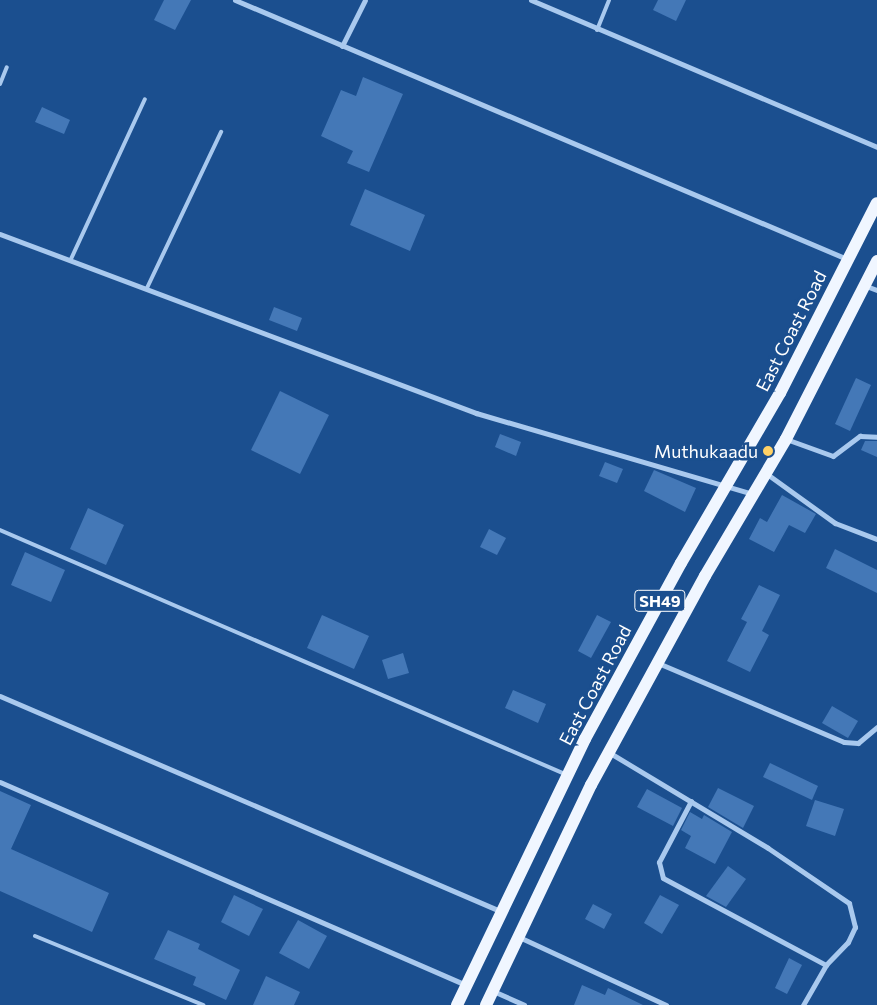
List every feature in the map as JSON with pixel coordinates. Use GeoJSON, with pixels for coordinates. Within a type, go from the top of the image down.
{"type":"FeatureCollection","features":[{"type":"Feature","properties":{"kind":"main road","name":"East Coast Road"},"geometry":{"type":"LineString","coordinates":[[457,1005],[500,911],[567,775],[726,486],[780,393],[877,203]]}},
{"type":"Feature","properties":{"kind":"main road","name":"SH49"},"geometry":{"type":"LineString","coordinates":[[486,1005],[517,937],[609,752],[658,662],[753,494],[767,474],[871,288],[877,261]]}},
{"type":"Feature","properties":{"kind":"street"},"geometry":{"type":"LineString","coordinates":[[235,0],[847,259]]}},
{"type":"Feature","properties":{"kind":"street"},"geometry":{"type":"LineString","coordinates":[[342,46],[365,0]]}},
{"type":"Feature","properties":{"kind":"street"},"geometry":{"type":"LineString","coordinates":[[531,0],[597,30],[877,147]]}},
{"type":"Feature","properties":{"kind":"street"},"geometry":{"type":"LineString","coordinates":[[0,234],[71,259],[476,413],[753,494]]}},
{"type":"Feature","properties":{"kind":"street"},"geometry":{"type":"LineString","coordinates":[[786,439],[833,456],[860,436],[877,437]]}},
{"type":"Feature","properties":{"kind":"street"},"geometry":{"type":"LineString","coordinates":[[767,474],[835,522],[877,539]]}},
{"type":"Feature","properties":{"kind":"street"},"geometry":{"type":"LineString","coordinates":[[658,662],[844,742],[858,743],[877,727]]}},
{"type":"Feature","properties":{"kind":"street"},"geometry":{"type":"LineString","coordinates":[[0,696],[500,911]]}},
{"type":"Feature","properties":{"kind":"street"},"geometry":{"type":"LineString","coordinates":[[609,752],[849,903],[855,927],[848,942],[826,965],[803,1005]]}},
{"type":"Feature","properties":{"kind":"street"},"geometry":{"type":"LineString","coordinates":[[0,782],[466,985]]}},
{"type":"Feature","properties":{"kind":"street"},"geometry":{"type":"LineString","coordinates":[[690,802],[659,862],[663,878],[826,965]]}},
{"type":"Feature","properties":{"kind":"street"},"geometry":{"type":"LineString","coordinates":[[517,937],[666,1005]]}},
{"type":"Feature","properties":{"kind":"street"},"geometry":{"type":"LineString","coordinates":[[493,991],[524,1005]]}},
{"type":"Feature","properties":{"kind":"lane"},"geometry":{"type":"LineString","coordinates":[[597,30],[609,0]]}},
{"type":"Feature","properties":{"kind":"lane"},"geometry":{"type":"LineString","coordinates":[[0,84],[7,67]]}},
{"type":"Feature","properties":{"kind":"lane"},"geometry":{"type":"LineString","coordinates":[[71,259],[145,99]]}},
{"type":"Feature","properties":{"kind":"lane"},"geometry":{"type":"LineString","coordinates":[[147,288],[221,132]]}},
{"type":"Feature","properties":{"kind":"lane"},"geometry":{"type":"LineString","coordinates":[[0,530],[567,775]]}},
{"type":"Feature","properties":{"kind":"lane"},"geometry":{"type":"LineString","coordinates":[[35,936],[203,1005]]}},
{"type":"Feature","properties":{"kind":"building"},"geometry":{"type":"Polygon","coordinates":[[[164,0],[191,0],[175,30],[154,20],[164,0]]]}},
{"type":"Feature","properties":{"kind":"building"},"geometry":{"type":"Polygon","coordinates":[[[658,0],[686,0],[676,21],[653,10],[658,0]]]}},
{"type":"Feature","properties":{"kind":"building"},"geometry":{"type":"Polygon","coordinates":[[[363,77],[403,94],[369,172],[347,163],[353,151],[321,136],[341,90],[356,96],[363,77]]]}},
{"type":"Feature","properties":{"kind":"building"},"geometry":{"type":"Polygon","coordinates":[[[42,107],[70,120],[64,134],[35,122],[42,107]]]}},
{"type":"Feature","properties":{"kind":"building"},"geometry":{"type":"Polygon","coordinates":[[[365,189],[425,215],[410,251],[350,225],[365,189]]]}},
{"type":"Feature","properties":{"kind":"building"},"geometry":{"type":"Polygon","coordinates":[[[274,307],[302,318],[297,331],[269,320],[274,307]]]}},
{"type":"Feature","properties":{"kind":"building"},"geometry":{"type":"Polygon","coordinates":[[[856,378],[871,385],[850,431],[835,424],[856,378]]]}},
{"type":"Feature","properties":{"kind":"building"},"geometry":{"type":"Polygon","coordinates":[[[280,391],[329,415],[300,474],[251,450],[280,391]]]}},
{"type":"Feature","properties":{"kind":"building"},"geometry":{"type":"Polygon","coordinates":[[[500,434],[521,442],[516,456],[495,447],[500,434]]]}},
{"type":"Feature","properties":{"kind":"building"},"geometry":{"type":"Polygon","coordinates":[[[865,441],[877,441],[877,457],[861,450],[865,441]]]}},
{"type":"Feature","properties":{"kind":"building"},"geometry":{"type":"Polygon","coordinates":[[[605,462],[623,469],[617,483],[599,476],[605,462]]]}},
{"type":"Feature","properties":{"kind":"building"},"geometry":{"type":"Polygon","coordinates":[[[654,470],[696,488],[685,512],[644,491],[654,470]]]}},
{"type":"Feature","properties":{"kind":"building"},"geometry":{"type":"Polygon","coordinates":[[[782,495],[816,514],[805,533],[789,525],[774,552],[749,539],[760,518],[767,522],[782,495]]]}},
{"type":"Feature","properties":{"kind":"building"},"geometry":{"type":"Polygon","coordinates":[[[88,508],[124,525],[106,565],[70,549],[88,508]]]}},
{"type":"Feature","properties":{"kind":"building"},"geometry":{"type":"Polygon","coordinates":[[[489,529],[506,538],[497,555],[480,547],[489,529]]]}},
{"type":"Feature","properties":{"kind":"building"},"geometry":{"type":"Polygon","coordinates":[[[835,549],[877,570],[877,593],[826,568],[835,549]]]}},
{"type":"Feature","properties":{"kind":"building"},"geometry":{"type":"Polygon","coordinates":[[[25,552],[65,570],[51,602],[11,585],[25,552]]]}},
{"type":"Feature","properties":{"kind":"building"},"geometry":{"type":"Polygon","coordinates":[[[759,585],[780,595],[762,631],[769,635],[750,672],[727,661],[747,622],[741,619],[759,585]]]}},
{"type":"Feature","properties":{"kind":"building"},"geometry":{"type":"Polygon","coordinates":[[[322,615],[369,636],[354,669],[307,648],[322,615]]]}},
{"type":"Feature","properties":{"kind":"building"},"geometry":{"type":"Polygon","coordinates":[[[597,615],[611,622],[591,658],[578,651],[597,615]]]}},
{"type":"Feature","properties":{"kind":"building"},"geometry":{"type":"Polygon","coordinates":[[[403,653],[409,673],[388,679],[382,660],[403,653]]]}},
{"type":"Feature","properties":{"kind":"building"},"geometry":{"type":"Polygon","coordinates":[[[513,690],[546,704],[538,723],[505,708],[513,690]]]}},
{"type":"Feature","properties":{"kind":"building"},"geometry":{"type":"Polygon","coordinates":[[[832,706],[858,721],[848,738],[822,723],[832,706]]]}},
{"type":"Feature","properties":{"kind":"building"},"geometry":{"type":"Polygon","coordinates":[[[770,763],[818,786],[812,800],[763,777],[770,763]]]}},
{"type":"Feature","properties":{"kind":"building"},"geometry":{"type":"Polygon","coordinates":[[[718,788],[754,806],[743,828],[708,807],[718,788]]]}},
{"type":"Feature","properties":{"kind":"building"},"geometry":{"type":"Polygon","coordinates":[[[647,789],[682,808],[673,826],[637,807],[647,789]]]}},
{"type":"Feature","properties":{"kind":"building"},"geometry":{"type":"Polygon","coordinates":[[[0,791],[31,805],[11,849],[109,893],[92,932],[0,891],[0,791]]]}},
{"type":"Feature","properties":{"kind":"building"},"geometry":{"type":"Polygon","coordinates":[[[815,800],[844,809],[835,836],[806,826],[815,800]]]}},
{"type":"Feature","properties":{"kind":"building"},"geometry":{"type":"Polygon","coordinates":[[[690,812],[702,819],[704,815],[732,832],[715,864],[685,848],[691,836],[681,830],[690,812]]]}},
{"type":"Feature","properties":{"kind":"building"},"geometry":{"type":"Polygon","coordinates":[[[728,866],[746,879],[726,907],[706,896],[728,866]]]}},
{"type":"Feature","properties":{"kind":"building"},"geometry":{"type":"Polygon","coordinates":[[[234,895],[263,909],[249,936],[221,922],[234,895]]]}},
{"type":"Feature","properties":{"kind":"building"},"geometry":{"type":"Polygon","coordinates":[[[660,895],[679,905],[662,934],[644,923],[660,895]]]}},
{"type":"Feature","properties":{"kind":"building"},"geometry":{"type":"Polygon","coordinates":[[[593,904],[612,914],[604,929],[585,919],[593,904]]]}},
{"type":"Feature","properties":{"kind":"building"},"geometry":{"type":"Polygon","coordinates":[[[298,920],[327,936],[309,969],[279,953],[298,920]]]}},
{"type":"Feature","properties":{"kind":"building"},"geometry":{"type":"Polygon","coordinates":[[[168,930],[200,944],[198,949],[240,970],[226,1000],[193,985],[196,977],[154,959],[168,930]]]}},
{"type":"Feature","properties":{"kind":"building"},"geometry":{"type":"Polygon","coordinates":[[[789,958],[802,965],[787,994],[775,988],[789,958]]]}},
{"type":"Feature","properties":{"kind":"building"},"geometry":{"type":"Polygon","coordinates":[[[266,976],[300,992],[294,1005],[253,1005],[266,976]]]}},
{"type":"Feature","properties":{"kind":"building"},"geometry":{"type":"Polygon","coordinates":[[[582,985],[605,995],[608,988],[643,1005],[574,1005],[582,985]]]}},
{"type":"Feature","properties":{"kind":"place","name":"Muthukaadu"},"geometry":{"type":"Point","coordinates":[768,451]}}]}
